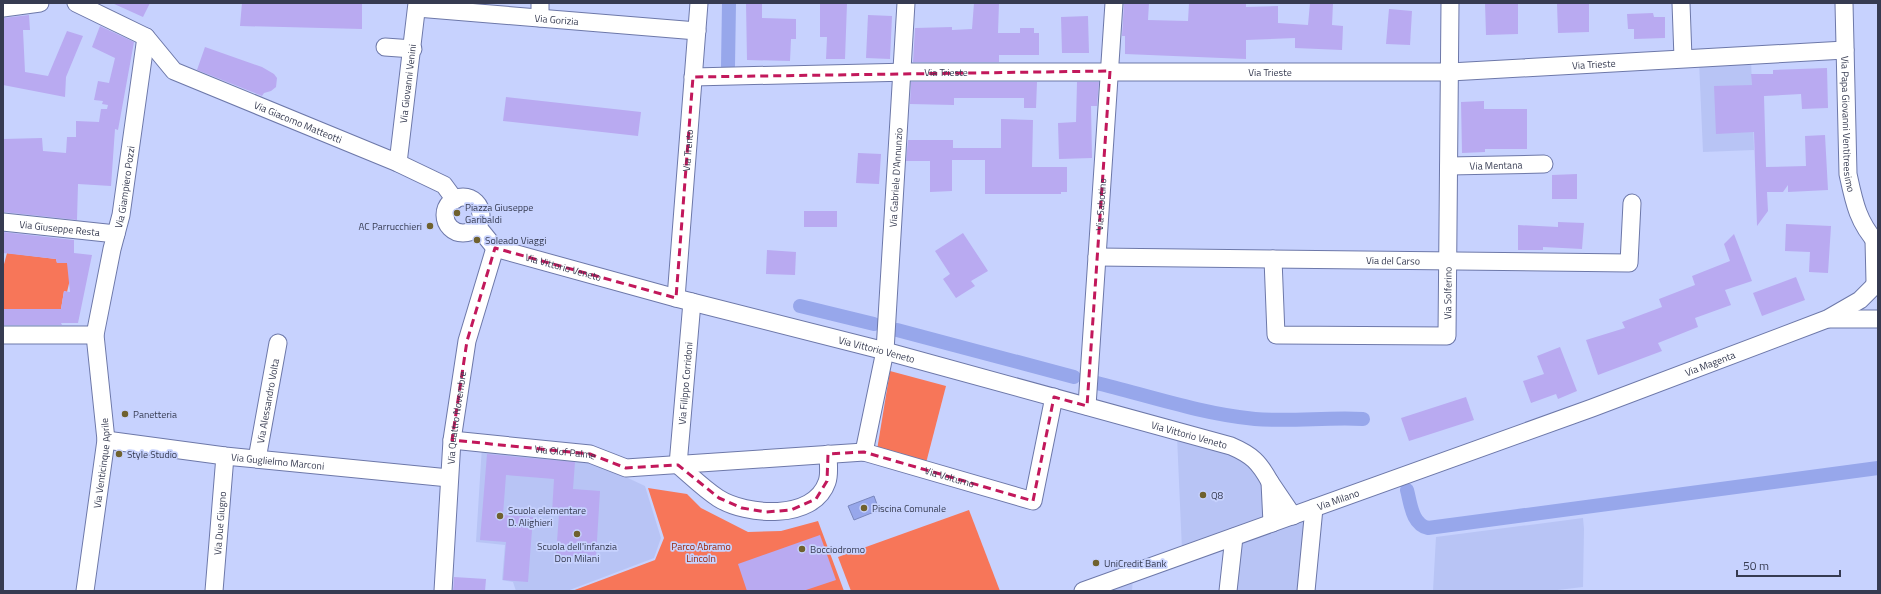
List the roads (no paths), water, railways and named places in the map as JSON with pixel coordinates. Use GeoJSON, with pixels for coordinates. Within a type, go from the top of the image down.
{"type":"FeatureCollection","features":[{"type":"Feature","properties":{"kind":"street"},"geometry":{"type":"LineString","coordinates":[[3,8],[40,3]]}},
{"type":"Feature","properties":{"kind":"street"},"geometry":{"type":"LineString","coordinates":[[76,3],[146,37]]}},
{"type":"Feature","properties":{"kind":"street","name":"Via Trento"},"geometry":{"type":"LineString","coordinates":[[684,300],[694,77],[700,3]]}},
{"type":"Feature","properties":{"kind":"street","name":"Via Gabriele D'Annunzio"},"geometry":{"type":"LineString","coordinates":[[885,351],[906,3]]}},
{"type":"Feature","properties":{"kind":"street","name":"Via Sabotino"},"geometry":{"type":"LineString","coordinates":[[1087,406],[1114,3]]}},
{"type":"Feature","properties":{"kind":"street","name":"Via Solferino"},"geometry":{"type":"LineString","coordinates":[[1273,259],[1276,336],[1446,336],[1450,3]]}},
{"type":"Feature","properties":{"kind":"street"},"geometry":{"type":"LineString","coordinates":[[1681,3],[1683,58]]}},
{"type":"Feature","properties":{"kind":"street","name":"Via Papa Giovanni Ventitreesimo"},"geometry":{"type":"LineString","coordinates":[[1844,3],[1848,174],[1860,221],[1876,242],[1875,283],[1872,301],[1878,314]]}},
{"type":"Feature","properties":{"kind":"street","name":"Via Gorizia"},"geometry":{"type":"LineString","coordinates":[[417,6],[540,11],[697,31]]}},
{"type":"Feature","properties":{"kind":"street","name":"Via Giovanni Venini"},"geometry":{"type":"LineString","coordinates":[[398,163],[417,6]]}},
{"type":"Feature","properties":{"kind":"street","name":"Via Giacomo Matteotti"},"geometry":{"type":"LineString","coordinates":[[146,37],[174,71],[398,163],[444,185],[455,200]]}},
{"type":"Feature","properties":{"kind":"street","name":"Via Giampiero Pozzi"},"geometry":{"type":"LineString","coordinates":[[95,335],[121,215],[146,37]]}},
{"type":"Feature","properties":{"kind":"street"},"geometry":{"type":"LineString","coordinates":[[386,46],[413,49]]}},
{"type":"Feature","properties":{"kind":"street","name":"Via Trieste"},"geometry":{"type":"LineString","coordinates":[[694,77],[901,72],[1450,72],[1845,50]]}},
{"type":"Feature","properties":{"kind":"street","name":"Via Mentana"},"geometry":{"type":"LineString","coordinates":[[1449,166],[1544,164]]}},
{"type":"Feature","properties":{"kind":"street"},"geometry":{"type":"LineString","coordinates":[[467,198],[477,204],[482,215],[478,227],[468,232],[457,232],[448,225],[446,220],[447,209],[455,200],[467,198]]}},
{"type":"Feature","properties":{"kind":"street","name":"Via del Carso"},"geometry":{"type":"LineString","coordinates":[[1097,257],[1630,263],[1632,203]]}},
{"type":"Feature","properties":{"kind":"street","name":"Via Giuseppe Resta"},"geometry":{"type":"LineString","coordinates":[[3,222],[116,234]]}},
{"type":"Feature","properties":{"kind":"street"},"geometry":{"type":"LineString","coordinates":[[478,227],[495,248]]}},
{"type":"Feature","properties":{"kind":"street","name":"Via Vittorio Veneto"},"geometry":{"type":"LineString","coordinates":[[495,248],[684,300],[885,351],[1231,446],[1254,459],[1263,468],[1270,482],[1293,516]]}},
{"type":"Feature","properties":{"kind":"street","name":"Via Quattro Novembre"},"geometry":{"type":"LineString","coordinates":[[443,591],[452,440],[467,341],[495,248]]}},
{"type":"Feature","properties":{"kind":"street","name":"Via Magenta"},"geometry":{"type":"LineString","coordinates":[[1592,408],[1827,319],[1860,300],[1875,283]]}},
{"type":"Feature","properties":{"kind":"street","name":"Via Filippo Corridoni"},"geometry":{"type":"LineString","coordinates":[[678,465],[684,300]]}},
{"type":"Feature","properties":{"kind":"street","name":"Via Magenta"},"geometry":{"type":"LineString","coordinates":[[1827,319],[1878,319]]}},
{"type":"Feature","properties":{"kind":"street"},"geometry":{"type":"LineString","coordinates":[[3,334],[95,335]]}},
{"type":"Feature","properties":{"kind":"street","name":"Via Venticinque Aprile"},"geometry":{"type":"LineString","coordinates":[[85,591],[106,440],[95,335]]}},
{"type":"Feature","properties":{"kind":"street","name":"Via Alessandro Volta"},"geometry":{"type":"LineString","coordinates":[[257,459],[278,344]]}},
{"type":"Feature","properties":{"kind":"street"},"geometry":{"type":"LineString","coordinates":[[864,452],[885,351]]}},
{"type":"Feature","properties":{"kind":"street","name":"Via Volturno"},"geometry":{"type":"LineString","coordinates":[[864,452],[1033,501],[1054,397]]}},
{"type":"Feature","properties":{"kind":"street","name":"Via Milano"},"geometry":{"type":"LineString","coordinates":[[1083,591],[1592,408]]}},
{"type":"Feature","properties":{"kind":"street","name":"Via Guglielmo Marconi"},"geometry":{"type":"LineString","coordinates":[[106,440],[225,456],[449,478]]}},
{"type":"Feature","properties":{"kind":"street","name":"Via Olof Palme"},"geometry":{"type":"LineString","coordinates":[[452,440],[590,454],[626,468],[864,452]]}},
{"type":"Feature","properties":{"kind":"street"},"geometry":{"type":"LineString","coordinates":[[678,465],[719,498],[742,508],[766,512],[791,510],[816,499],[827,481],[828,454]]}},
{"type":"Feature","properties":{"kind":"street","name":"Via Due Giugno"},"geometry":{"type":"LineString","coordinates":[[214,591],[225,456]]}},
{"type":"Feature","properties":{"kind":"street","name":"Via Vittorio Veneto"},"geometry":{"type":"LineString","coordinates":[[1270,482],[1272,523]]}},
{"type":"Feature","properties":{"kind":"street"},"geometry":{"type":"LineString","coordinates":[[1306,591],[1314,508]]}},
{"type":"Feature","properties":{"kind":"street"},"geometry":{"type":"LineString","coordinates":[[1228,591],[1234,537]]}},
{"type":"Feature","properties":{"kind":"waterway"},"geometry":{"type":"LineString","coordinates":[[728,66],[729,3]]}},
{"type":"Feature","properties":{"kind":"waterway"},"geometry":{"type":"LineString","coordinates":[[800,306],[874,324]]}},
{"type":"Feature","properties":{"kind":"waterway"},"geometry":{"type":"LineString","coordinates":[[897,330],[1074,377]]}},
{"type":"Feature","properties":{"kind":"waterway"},"geometry":{"type":"LineString","coordinates":[[1097,383],[1195,409],[1235,417],[1268,420],[1363,419]]}},
{"type":"Feature","properties":{"kind":"waterway"},"geometry":{"type":"LineString","coordinates":[[1407,490],[1415,518],[1423,526],[1428,528],[1878,468]]}},
{"type":"Feature","properties":{"kind":"place","name":"Piazza Giuseppe Garibaldi"},"geometry":{"type":"Point","coordinates":[457,213]}},
{"type":"Feature","properties":{"kind":"place","name":"AC Parrucchieri"},"geometry":{"type":"Point","coordinates":[430,226]}},
{"type":"Feature","properties":{"kind":"place","name":"Soleado Viaggi"},"geometry":{"type":"Point","coordinates":[477,240]}},
{"type":"Feature","properties":{"kind":"place","name":"Panetteria"},"geometry":{"type":"Point","coordinates":[125,414]}},
{"type":"Feature","properties":{"kind":"place","name":"Style Studio"},"geometry":{"type":"Point","coordinates":[119,454]}},
{"type":"Feature","properties":{"kind":"place","name":"Q8"},"geometry":{"type":"Point","coordinates":[1203,495]}},
{"type":"Feature","properties":{"kind":"place","name":"Piscina Comunale"},"geometry":{"type":"Point","coordinates":[864,508]}},
{"type":"Feature","properties":{"kind":"place","name":"Scuola elementare D. Alighieri"},"geometry":{"type":"Point","coordinates":[500,516]}},
{"type":"Feature","properties":{"kind":"place","name":"Scuola dell'infanzia Don Milani"},"geometry":{"type":"Point","coordinates":[577,534]}},
{"type":"Feature","properties":{"kind":"place","name":"Bocciodromo"},"geometry":{"type":"Point","coordinates":[802,549]}},
{"type":"Feature","properties":{"kind":"place","name":"UniCredit Bank"},"geometry":{"type":"Point","coordinates":[1096,563]}},
{"type":"Feature","properties":{"kind":"park label","name":"Parco Abramo Lincoln"},"geometry":{"type":"Point","coordinates":[701,552]}}]}
